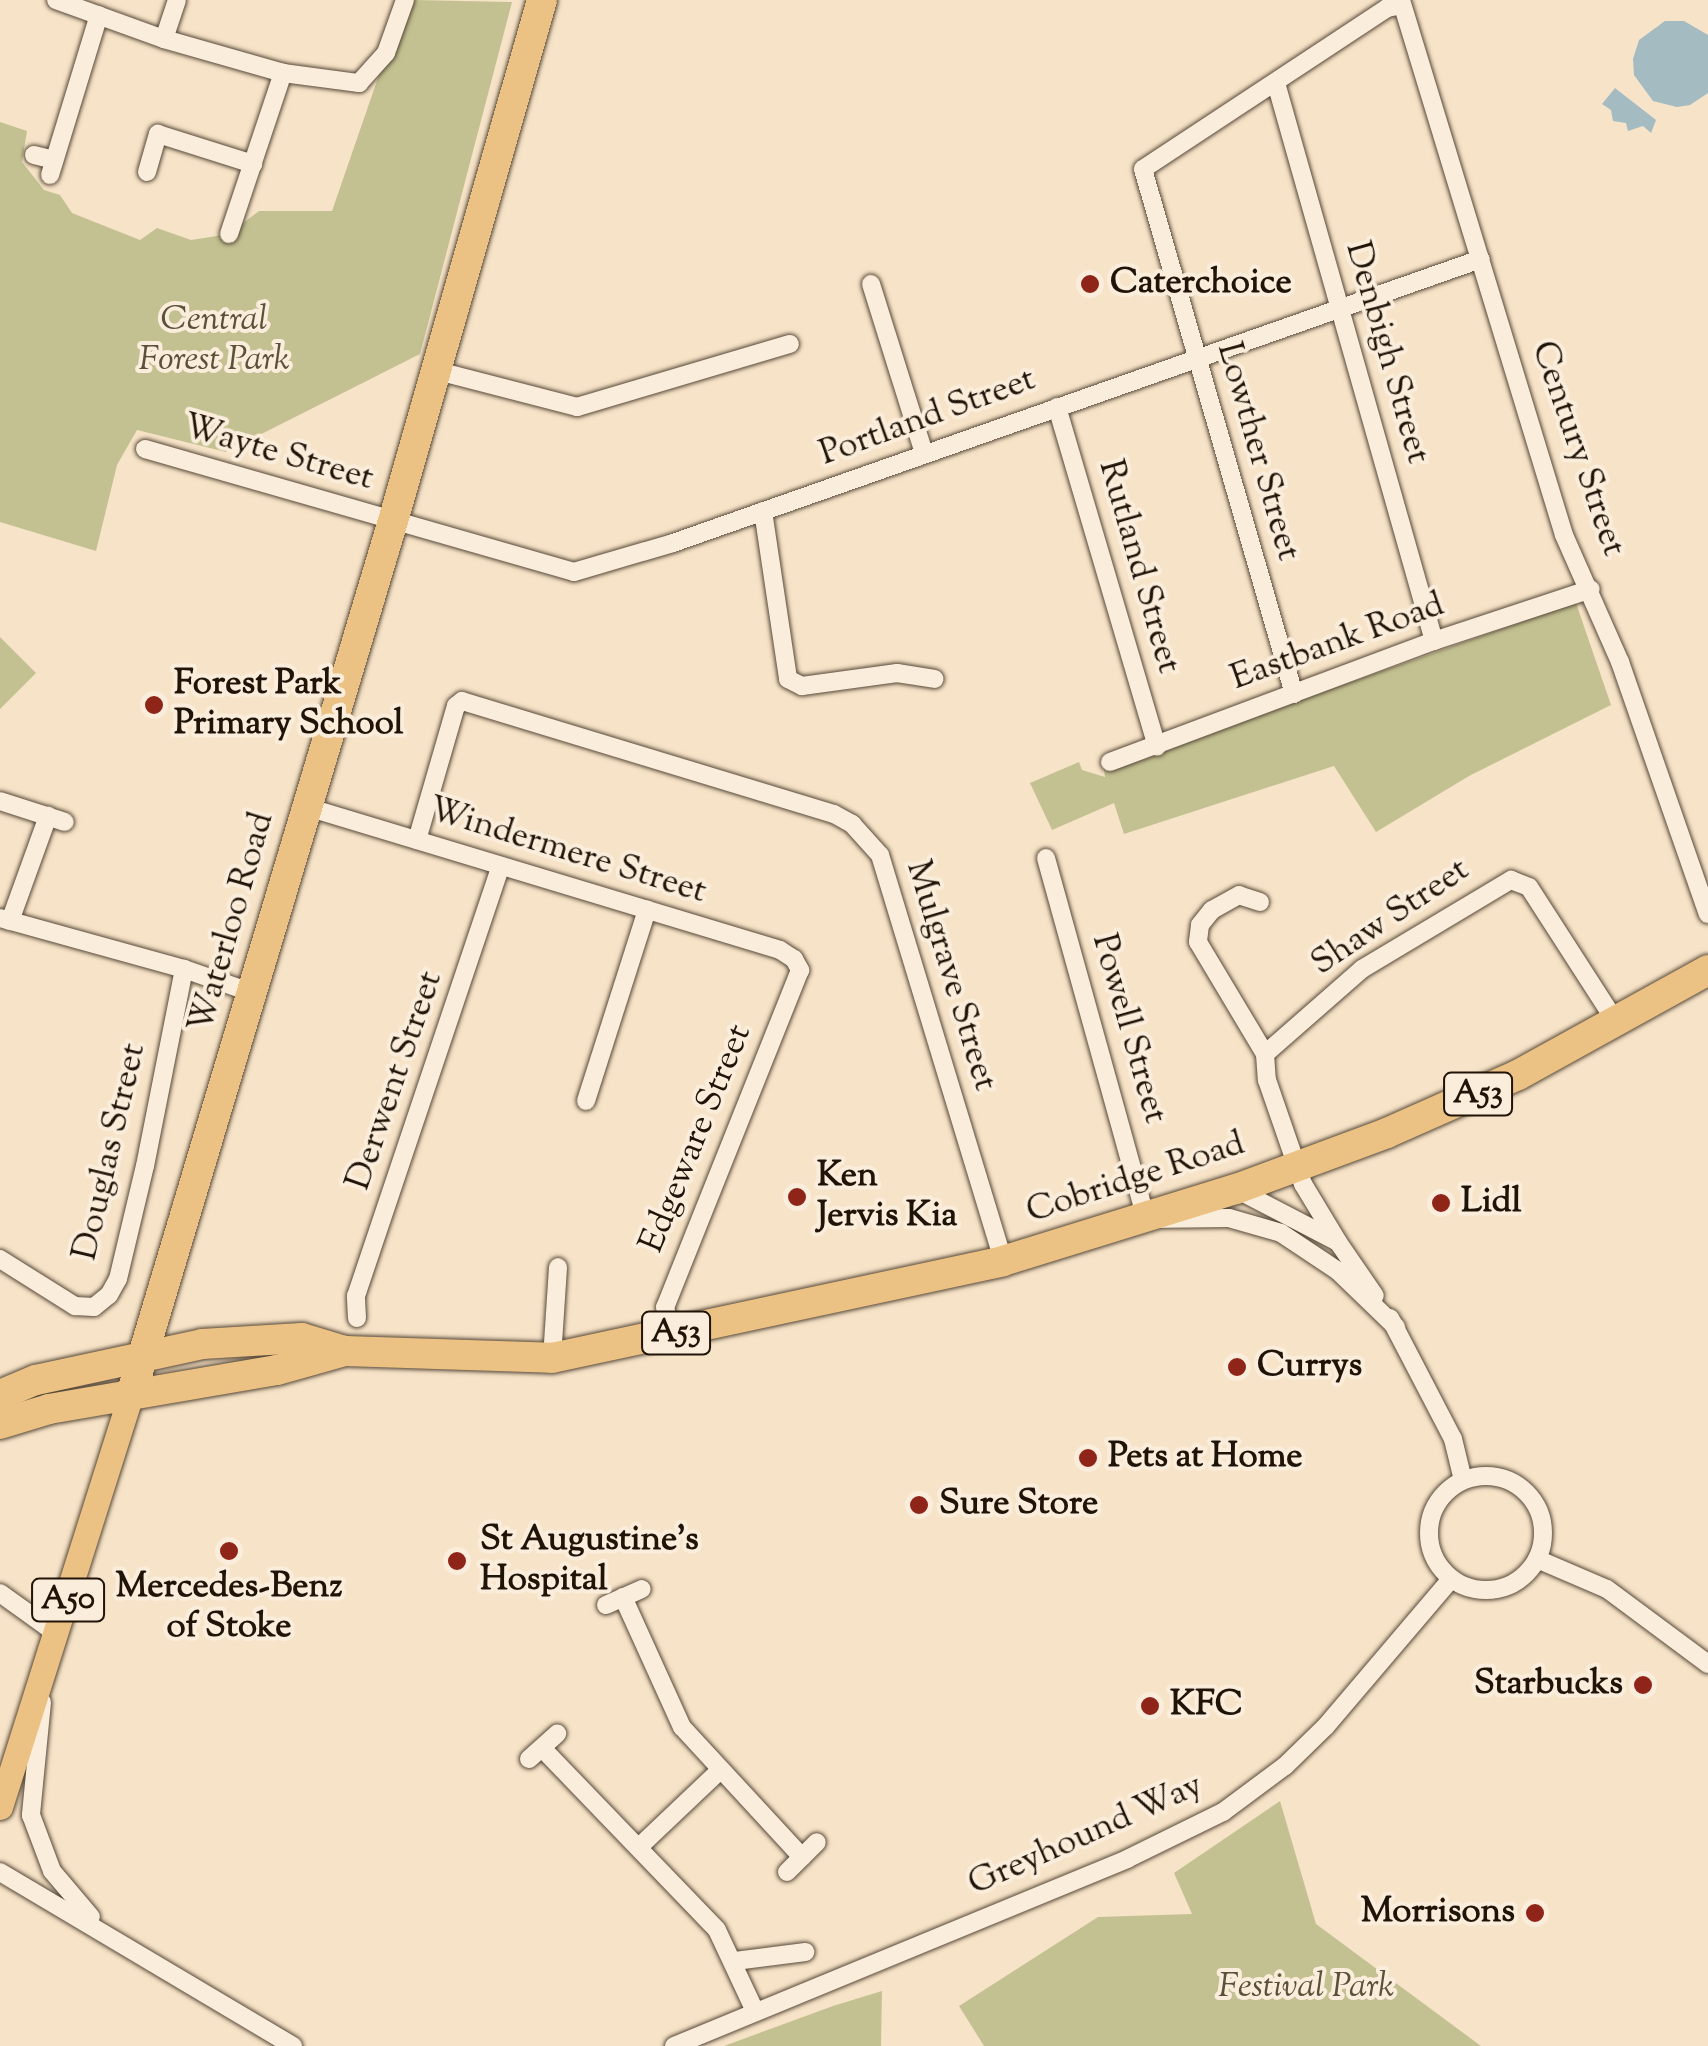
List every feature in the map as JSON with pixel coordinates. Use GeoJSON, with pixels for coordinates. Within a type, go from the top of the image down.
{"type":"FeatureCollection","features":[{"type":"Feature","properties":{"kind":"highway","name":"Waterloo Road"},"geometry":{"type":"LineString","coordinates":[[132,1392],[253,993],[542,0]]}},
{"type":"Feature","properties":{"kind":"highway","name":"Cobridge Road"},"geometry":{"type":"LineString","coordinates":[[140,1356],[251,1337],[302,1338],[345,1350],[552,1358],[1003,1261],[1236,1189],[1387,1133],[1500,1084],[1708,970]]}},
{"type":"Feature","properties":{"kind":"highway","name":"Cobridge Road"},"geometry":{"type":"LineString","coordinates":[[132,1392],[277,1370],[345,1350]]}},
{"type":"Feature","properties":{"kind":"highway","name":"A53"},"geometry":{"type":"LineString","coordinates":[[0,1395],[36,1380],[140,1356]]}},
{"type":"Feature","properties":{"kind":"highway","name":"A53"},"geometry":{"type":"LineString","coordinates":[[0,1424],[132,1392]]}},
{"type":"Feature","properties":{"kind":"main road","name":"Waterloo Road"},"geometry":{"type":"LineString","coordinates":[[0,1807],[132,1392]]}},
{"type":"Feature","properties":{"kind":"street"},"geometry":{"type":"LineString","coordinates":[[56,0],[164,39],[283,73],[359,83],[386,54],[405,0]]}},
{"type":"Feature","properties":{"kind":"street"},"geometry":{"type":"LineString","coordinates":[[164,39],[177,0]]}},
{"type":"Feature","properties":{"kind":"street"},"geometry":{"type":"LineString","coordinates":[[1276,83],[1401,2]]}},
{"type":"Feature","properties":{"kind":"street","name":"Century Street"},"geometry":{"type":"LineString","coordinates":[[1401,2],[1564,536],[1591,591],[1708,914]]}},
{"type":"Feature","properties":{"kind":"street"},"geometry":{"type":"LineString","coordinates":[[34,156],[52,167],[99,14]]}},
{"type":"Feature","properties":{"kind":"street"},"geometry":{"type":"LineString","coordinates":[[229,234],[283,73]]}},
{"type":"Feature","properties":{"kind":"street","name":"Lowther Street"},"geometry":{"type":"LineString","coordinates":[[1276,83],[1144,169],[1294,694]]}},
{"type":"Feature","properties":{"kind":"street","name":"Denbigh Street"},"geometry":{"type":"LineString","coordinates":[[1276,83],[1434,641]]}},
{"type":"Feature","properties":{"kind":"street"},"geometry":{"type":"LineString","coordinates":[[146,172],[158,134],[253,164]]}},
{"type":"Feature","properties":{"kind":"street","name":"Portland Street"},"geometry":{"type":"LineString","coordinates":[[392,521],[574,572],[763,511],[1338,306],[1481,259]]}},
{"type":"Feature","properties":{"kind":"street"},"geometry":{"type":"LineString","coordinates":[[871,284],[924,453]]}},
{"type":"Feature","properties":{"kind":"street"},"geometry":{"type":"LineString","coordinates":[[434,370],[577,407],[790,344]]}},
{"type":"Feature","properties":{"kind":"street","name":"Rutland Street"},"geometry":{"type":"LineString","coordinates":[[1057,406],[1157,746]]}},
{"type":"Feature","properties":{"kind":"street","name":"Wayte Street"},"geometry":{"type":"LineString","coordinates":[[145,449],[392,521]]}},
{"type":"Feature","properties":{"kind":"street"},"geometry":{"type":"LineString","coordinates":[[763,511],[788,680],[802,686],[897,673],[935,679]]}},
{"type":"Feature","properties":{"kind":"street","name":"Eastbank Road"},"geometry":{"type":"LineString","coordinates":[[1110,762],[1434,641],[1563,596],[1591,591]]}},
{"type":"Feature","properties":{"kind":"street","name":"Mulgrave Street"},"geometry":{"type":"LineString","coordinates":[[417,840],[456,706],[462,701],[834,814],[867,838],[885,870],[1003,1261]]}},
{"type":"Feature","properties":{"kind":"street"},"geometry":{"type":"LineString","coordinates":[[0,802],[56,819],[5,919],[184,969],[253,993]]}},
{"type":"Feature","properties":{"kind":"street","name":"Windermere Street"},"geometry":{"type":"LineString","coordinates":[[307,807],[780,950],[794,958],[800,970]]}},
{"type":"Feature","properties":{"kind":"street","name":"Powell Street"},"geometry":{"type":"LineString","coordinates":[[1046,858],[1146,1219]]}},
{"type":"Feature","properties":{"kind":"street","name":"Derwent Street"},"geometry":{"type":"LineString","coordinates":[[357,1318],[356,1296],[502,866]]}},
{"type":"Feature","properties":{"kind":"street","name":"Shaw Street"},"geometry":{"type":"LineString","coordinates":[[1265,1054],[1362,970],[1510,880],[1529,887],[1616,1022]]}},
{"type":"Feature","properties":{"kind":"street"},"geometry":{"type":"LineString","coordinates":[[1260,902],[1239,894],[1212,910],[1200,925],[1198,942],[1265,1054],[1268,1080],[1296,1164],[1338,1242],[1396,1327],[1453,1439],[1462,1480]]}},
{"type":"Feature","properties":{"kind":"street"},"geometry":{"type":"LineString","coordinates":[[586,1101],[647,910]]}},
{"type":"Feature","properties":{"kind":"street","name":"Douglas Street"},"geometry":{"type":"LineString","coordinates":[[0,1258],[75,1306],[94,1307],[108,1295],[118,1279],[145,1166],[184,969]]}},
{"type":"Feature","properties":{"kind":"street","name":"Edgeware Street"},"geometry":{"type":"LineString","coordinates":[[671,1334],[665,1308],[800,970]]}},
{"type":"Feature","properties":{"kind":"street"},"geometry":{"type":"LineString","coordinates":[[1236,1189],[1338,1242]]}},
{"type":"Feature","properties":{"kind":"street"},"geometry":{"type":"LineString","coordinates":[[1146,1219],[1229,1218],[1280,1233],[1338,1271],[1396,1327]]}},
{"type":"Feature","properties":{"kind":"street"},"geometry":{"type":"LineString","coordinates":[[552,1358],[558,1267]]}},
{"type":"Feature","properties":{"kind":"street"},"geometry":{"type":"LineString","coordinates":[[1497,1477],[1528,1494],[1543,1525],[1537,1559],[1529,1572],[1502,1588],[1484,1591],[1451,1579],[1438,1565],[1428,1531],[1439,1500],[1462,1480],[1497,1477]]}},
{"type":"Feature","properties":{"kind":"street"},"geometry":{"type":"LineString","coordinates":[[1537,1559],[1608,1589],[1708,1664]]}},
{"type":"Feature","properties":{"kind":"street","name":"Greyhound Way"},"geometry":{"type":"LineString","coordinates":[[674,2046],[1127,1859],[1223,1812],[1273,1776],[1326,1726],[1451,1579]]}},
{"type":"Feature","properties":{"kind":"street"},"geometry":{"type":"LineString","coordinates":[[642,1588],[615,1601],[682,1727],[802,1857]]}},
{"type":"Feature","properties":{"kind":"street"},"geometry":{"type":"LineString","coordinates":[[0,1593],[57,1634]]}},
{"type":"Feature","properties":{"kind":"street"},"geometry":{"type":"LineString","coordinates":[[47,1667],[31,1816],[40,1846],[74,1902],[128,1949]]}},
{"type":"Feature","properties":{"kind":"street"},"geometry":{"type":"LineString","coordinates":[[557,1734],[535,1753],[639,1847],[718,1930],[755,2011]]}},
{"type":"Feature","properties":{"kind":"street"},"geometry":{"type":"LineString","coordinates":[[639,1847],[720,1770]]}},
{"type":"Feature","properties":{"kind":"street"},"geometry":{"type":"LineString","coordinates":[[787,1872],[818,1842]]}},
{"type":"Feature","properties":{"kind":"street"},"geometry":{"type":"LineString","coordinates":[[0,1872],[293,2046]]}},
{"type":"Feature","properties":{"kind":"street"},"geometry":{"type":"LineString","coordinates":[[734,1961],[806,1952]]}},
{"type":"Feature","properties":{"kind":"green space","name":"Central Forest Park"},"geometry":{"type":"Polygon","coordinates":[[[415,0],[512,2],[420,354],[226,452],[137,430],[117,465],[96,551],[0,522],[0,122],[27,131],[22,162],[44,190],[60,195],[72,213],[140,240],[157,228],[191,240],[229,234],[259,211],[332,211],[399,17],[415,0]]]}},
{"type":"Feature","properties":{"kind":"green space"},"geometry":{"type":"Polygon","coordinates":[[[1576,603],[1611,705],[1469,776],[1376,832],[1334,766],[1124,834],[1114,803],[1052,830],[1030,783],[1079,762],[1082,770],[1105,777],[1104,769],[1576,603]]]}},
{"type":"Feature","properties":{"kind":"green space"},"geometry":{"type":"Polygon","coordinates":[[[0,637],[36,673],[0,709],[0,637]]]}},
{"type":"Feature","properties":{"kind":"green space","name":"Festival Park"},"geometry":{"type":"Polygon","coordinates":[[[1280,1801],[1316,1924],[1481,2046],[984,2046],[959,2006],[1098,1917],[1192,1914],[1174,1873],[1280,1801]]]}},
{"type":"Feature","properties":{"kind":"green space"},"geometry":{"type":"Polygon","coordinates":[[[882,1991],[881,2046],[724,2046],[833,2006],[882,1991]]]}},
{"type":"Feature","properties":{"kind":"water"},"geometry":{"type":"Polygon","coordinates":[[[1665,21],[1684,21],[1708,35],[1708,93],[1690,105],[1677,107],[1653,101],[1634,75],[1633,59],[1639,40],[1665,21]]]}},
{"type":"Feature","properties":{"kind":"water"},"geometry":{"type":"Polygon","coordinates":[[[1615,88],[1656,120],[1651,133],[1643,126],[1628,131],[1626,123],[1613,121],[1611,110],[1602,104],[1615,88]]]}},
{"type":"Feature","properties":{"kind":"place","name":"Caterchoice"},"geometry":{"type":"Point","coordinates":[1090,284]}},
{"type":"Feature","properties":{"kind":"place","name":"Forest Park Primary School"},"geometry":{"type":"Point","coordinates":[154,705]}},
{"type":"Feature","properties":{"kind":"place","name":"Ken Jervis Kia"},"geometry":{"type":"Point","coordinates":[797,1197]}},
{"type":"Feature","properties":{"kind":"place","name":"Lidl"},"geometry":{"type":"Point","coordinates":[1441,1203]}},
{"type":"Feature","properties":{"kind":"place","name":"Currys"},"geometry":{"type":"Point","coordinates":[1237,1367]}},
{"type":"Feature","properties":{"kind":"place","name":"Pets at Home"},"geometry":{"type":"Point","coordinates":[1088,1458]}},
{"type":"Feature","properties":{"kind":"place","name":"Sure Store"},"geometry":{"type":"Point","coordinates":[919,1505]}},
{"type":"Feature","properties":{"kind":"place","name":"Mercedes-Benz of Stoke"},"geometry":{"type":"Point","coordinates":[229,1551]}},
{"type":"Feature","properties":{"kind":"place","name":"St Augustine's Hospital"},"geometry":{"type":"Point","coordinates":[457,1561]}},
{"type":"Feature","properties":{"kind":"place","name":"Starbucks"},"geometry":{"type":"Point","coordinates":[1643,1685]}},
{"type":"Feature","properties":{"kind":"place","name":"KFC"},"geometry":{"type":"Point","coordinates":[1150,1706]}},
{"type":"Feature","properties":{"kind":"place","name":"Morrisons"},"geometry":{"type":"Point","coordinates":[1535,1913]}}]}
